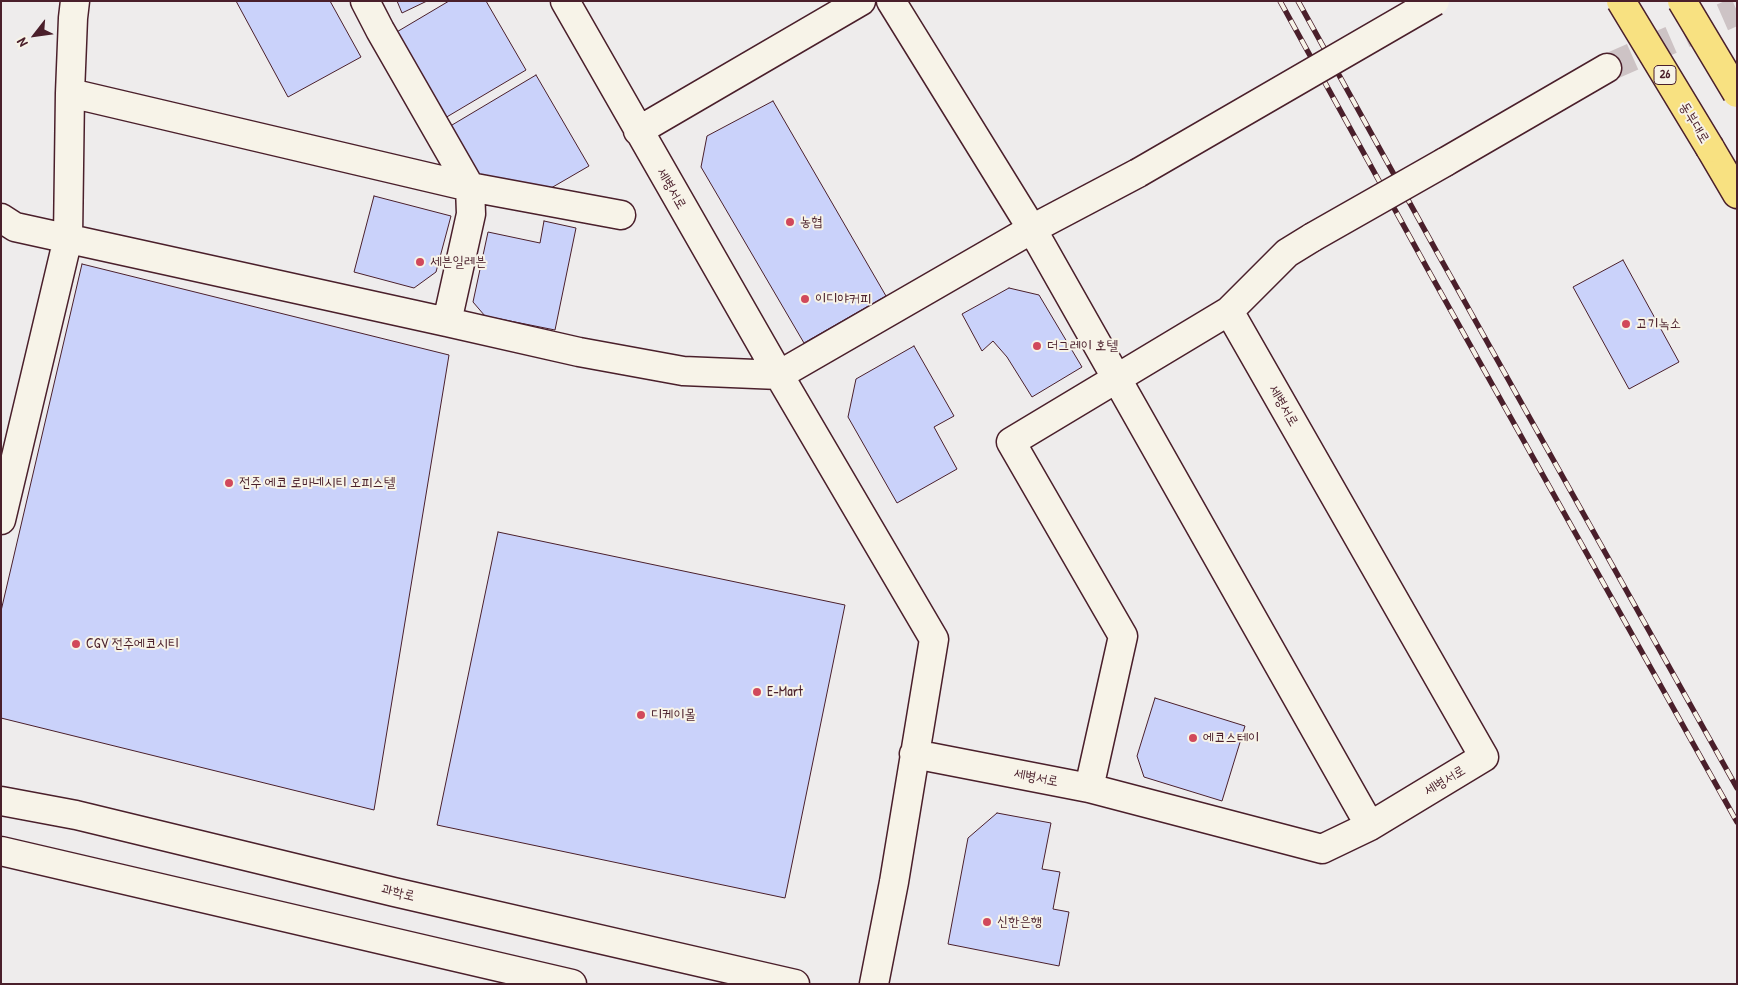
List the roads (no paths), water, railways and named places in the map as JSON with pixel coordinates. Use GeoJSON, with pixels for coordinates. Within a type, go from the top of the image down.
{"type":"FeatureCollection","features":[{"type":"Feature","properties":{"kind":"main road","name":"동부대로"},"geometry":{"type":"LineString","coordinates":[[1621,1],[1737,194]]}},
{"type":"Feature","properties":{"kind":"main road"},"geometry":{"type":"LineString","coordinates":[[1682,1],[1737,92]]}},
{"type":"Feature","properties":{"kind":"street"},"geometry":{"type":"LineString","coordinates":[[1,520],[68,238],[70,93],[75,1]]}},
{"type":"Feature","properties":{"kind":"street"},"geometry":{"type":"LineString","coordinates":[[365,1],[470,186],[471,214],[447,322]]}},
{"type":"Feature","properties":{"kind":"street","name":"세병서로"},"geometry":{"type":"LineString","coordinates":[[565,1],[638,132],[934,639],[894,882],[874,984]]}},
{"type":"Feature","properties":{"kind":"street"},"geometry":{"type":"LineString","coordinates":[[638,132],[861,1]]}},
{"type":"Feature","properties":{"kind":"street"},"geometry":{"type":"LineString","coordinates":[[892,1],[1032,229],[1370,826]]}},
{"type":"Feature","properties":{"kind":"street"},"geometry":{"type":"LineString","coordinates":[[1,218],[15,227],[579,352],[683,371],[780,376],[1032,229],[1138,172],[1435,1]]}},
{"type":"Feature","properties":{"kind":"street"},"geometry":{"type":"LineString","coordinates":[[1089,788],[1123,636],[1011,442],[1229,311],[1287,253],[1607,68]]}},
{"type":"Feature","properties":{"kind":"street"},"geometry":{"type":"LineString","coordinates":[[70,93],[470,186],[621,215]]}},
{"type":"Feature","properties":{"kind":"street","name":"세병서로"},"geometry":{"type":"LineString","coordinates":[[914,754],[1089,788],[1322,849],[1370,826],[1484,757],[1229,311]]}},
{"type":"Feature","properties":{"kind":"street","name":"과학로"},"geometry":{"type":"LineString","coordinates":[[1,801],[76,815],[394,892],[795,984]]}},
{"type":"Feature","properties":{"kind":"street"},"geometry":{"type":"LineString","coordinates":[[1,851],[572,984]]}},
{"type":"Feature","properties":{"kind":"tunnel"},"geometry":{"type":"LineString","coordinates":[[1607,68],[1737,11]]}},
{"type":"Feature","properties":{"kind":"railway"},"geometry":{"type":"LineString","coordinates":[[1280,1],[1737,822]]}},
{"type":"Feature","properties":{"kind":"railway"},"geometry":{"type":"LineString","coordinates":[[1298,1],[1737,788]]}},
{"type":"Feature","properties":{"kind":"place","name":"농협"},"geometry":{"type":"Point","coordinates":[790,222]}},
{"type":"Feature","properties":{"kind":"place","name":"세븐일레븐"},"geometry":{"type":"Point","coordinates":[420,262]}},
{"type":"Feature","properties":{"kind":"place","name":"이디야커피"},"geometry":{"type":"Point","coordinates":[805,299]}},
{"type":"Feature","properties":{"kind":"place","name":"고기녹소"},"geometry":{"type":"Point","coordinates":[1626,324]}},
{"type":"Feature","properties":{"kind":"place","name":"더그레이 호텔"},"geometry":{"type":"Point","coordinates":[1037,346]}},
{"type":"Feature","properties":{"kind":"place","name":"전주 에코 로마네시티 오피스텔"},"geometry":{"type":"Point","coordinates":[229,483]}},
{"type":"Feature","properties":{"kind":"place","name":"CGV 전주에코시티"},"geometry":{"type":"Point","coordinates":[76,644]}},
{"type":"Feature","properties":{"kind":"place","name":"E-Mart"},"geometry":{"type":"Point","coordinates":[757,692]}},
{"type":"Feature","properties":{"kind":"place","name":"디케이몰"},"geometry":{"type":"Point","coordinates":[641,715]}},
{"type":"Feature","properties":{"kind":"place","name":"에코스테이"},"geometry":{"type":"Point","coordinates":[1193,738]}},
{"type":"Feature","properties":{"kind":"place","name":"신한은행"},"geometry":{"type":"Point","coordinates":[987,922]}}]}
